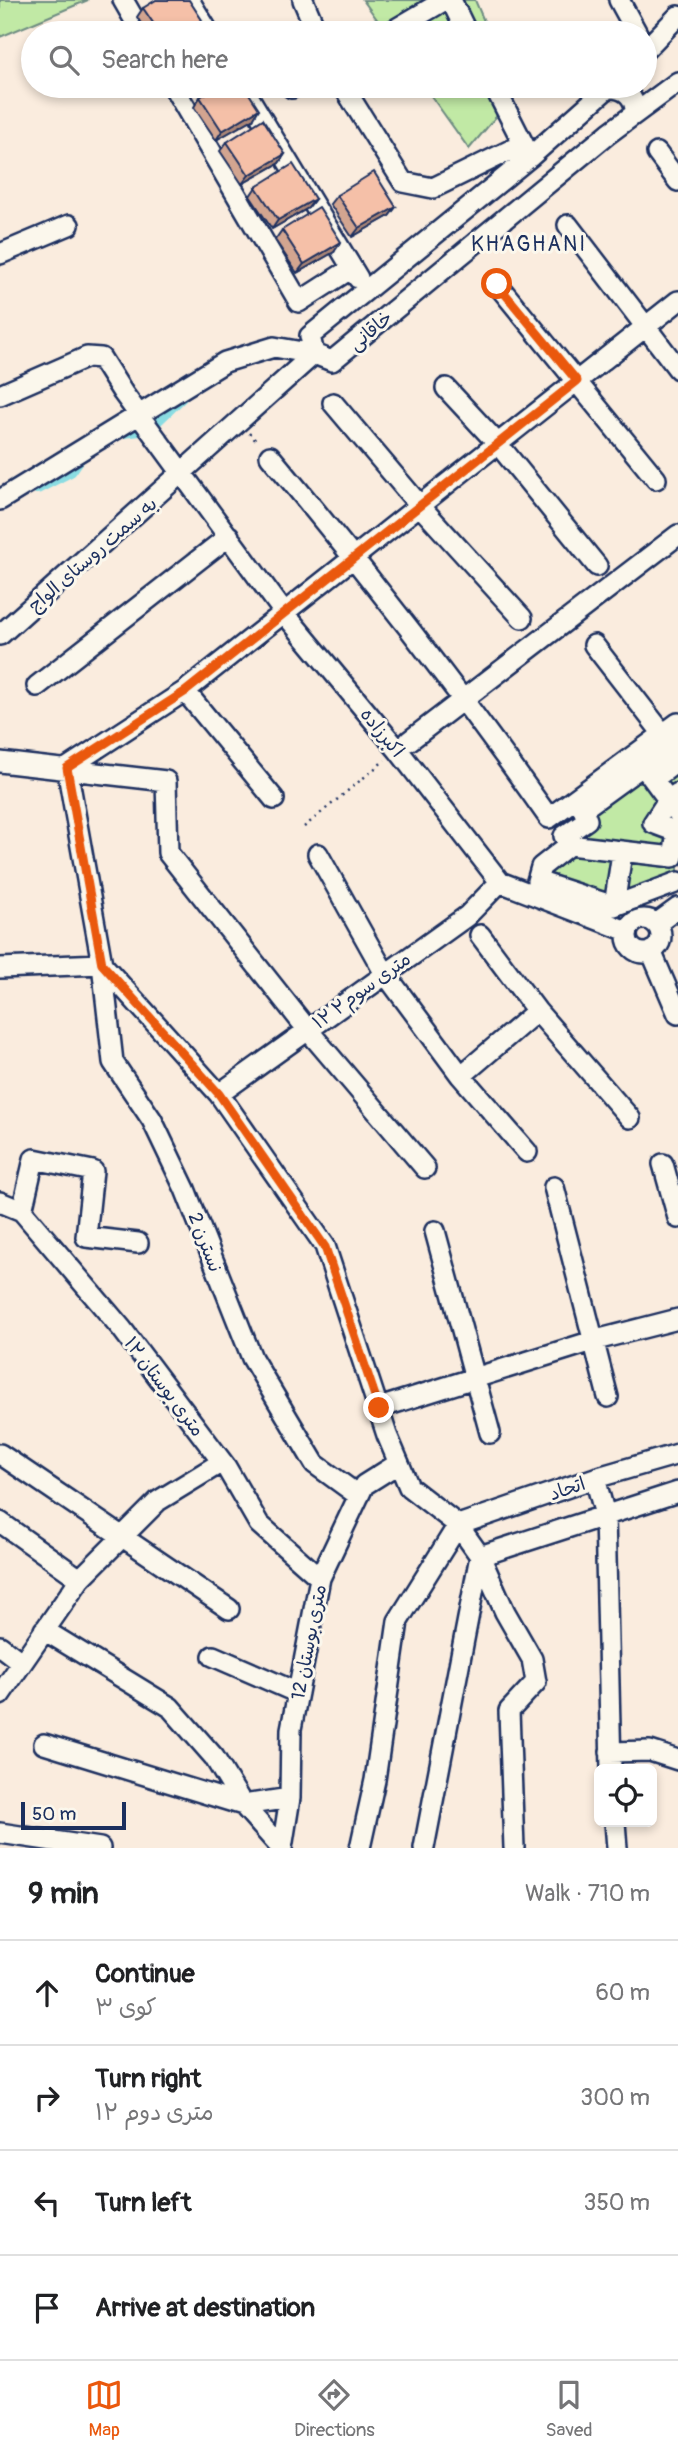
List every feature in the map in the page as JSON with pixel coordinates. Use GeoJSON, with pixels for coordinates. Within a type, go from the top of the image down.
{"type":"FeatureCollection","features":[{"type":"Feature","properties":{"kind":"street"},"geometry":{"type":"LineString","coordinates":[[123,0],[135,21]]}},
{"type":"Feature","properties":{"kind":"street"},"geometry":{"type":"LineString","coordinates":[[189,0],[202,21]]}},
{"type":"Feature","properties":{"kind":"street"},"geometry":{"type":"LineString","coordinates":[[303,0],[312,21]]}},
{"type":"Feature","properties":{"kind":"street"},"geometry":{"type":"LineString","coordinates":[[409,21],[445,0]]}},
{"type":"Feature","properties":{"kind":"street"},"geometry":{"type":"LineString","coordinates":[[451,0],[461,21]]}},
{"type":"Feature","properties":{"kind":"street"},"geometry":{"type":"LineString","coordinates":[[619,0],[630,21]]}},
{"type":"Feature","properties":{"kind":"street"},"geometry":{"type":"LineString","coordinates":[[657,38],[678,16]]}},
{"type":"Feature","properties":{"kind":"street","name":"خاقانی"},"geometry":{"type":"LineString","coordinates":[[657,98],[678,82]]}},
{"type":"Feature","properties":{"kind":"street"},"geometry":{"type":"LineString","coordinates":[[180,98],[299,302],[352,268]]}},
{"type":"Feature","properties":{"kind":"street"},"geometry":{"type":"LineString","coordinates":[[249,98],[366,291]]}},
{"type":"Feature","properties":{"kind":"street"},"geometry":{"type":"LineString","coordinates":[[350,98],[403,182],[433,188],[527,150],[500,98]]}},
{"type":"Feature","properties":{"kind":"street","name":"خاقانی"},"geometry":{"type":"LineString","coordinates":[[595,98],[527,150],[366,291],[310,336],[314,355],[332,361],[656,98]]}},
{"type":"Feature","properties":{"kind":"street"},"geometry":{"type":"LineString","coordinates":[[631,98],[635,114]]}},
{"type":"Feature","properties":{"kind":"street"},"geometry":{"type":"LineString","coordinates":[[657,153],[678,181]]}},
{"type":"Feature","properties":{"kind":"street"},"geometry":{"type":"LineString","coordinates":[[0,254],[69,225]]}},
{"type":"Feature","properties":{"kind":"street"},"geometry":{"type":"LineString","coordinates":[[568,225],[644,328],[678,369]]}},
{"type":"Feature","properties":{"kind":"street"},"geometry":{"type":"LineString","coordinates":[[497,284],[656,479]]}},
{"type":"Feature","properties":{"kind":"street"},"geometry":{"type":"LineString","coordinates":[[67,768],[186,691],[678,301]]}},
{"type":"Feature","properties":{"kind":"street"},"geometry":{"type":"LineString","coordinates":[[0,500],[225,362],[274,347],[314,355]]}},
{"type":"Feature","properties":{"kind":"street","name":"به سمت روستای الواج"},"geometry":{"type":"LineString","coordinates":[[0,635],[314,355]]}},
{"type":"Feature","properties":{"kind":"street","name":"اکبرزاده"},"geometry":{"type":"LineString","coordinates":[[0,395],[74,361],[101,358],[285,614],[403,745],[500,882]]}},
{"type":"Feature","properties":{"kind":"street"},"geometry":{"type":"LineString","coordinates":[[446,388],[498,444],[597,566]]}},
{"type":"Feature","properties":{"kind":"street"},"geometry":{"type":"LineString","coordinates":[[333,403],[420,506],[522,618]]}},
{"type":"Feature","properties":{"kind":"street"},"geometry":{"type":"LineString","coordinates":[[270,456],[355,558],[466,699],[549,818],[673,732]]}},
{"type":"Feature","properties":{"kind":"street"},"geometry":{"type":"LineString","coordinates":[[37,686],[229,536]]}},
{"type":"Feature","properties":{"kind":"street"},"geometry":{"type":"LineString","coordinates":[[403,745],[678,536]]}},
{"type":"Feature","properties":{"kind":"street"},"geometry":{"type":"LineString","coordinates":[[594,645],[673,732]]}},
{"type":"Feature","properties":{"kind":"street"},"geometry":{"type":"LineString","coordinates":[[186,691],[274,799]]}},
{"type":"Feature","properties":{"kind":"street"},"geometry":{"type":"LineString","coordinates":[[649,773],[673,732]]}},
{"type":"Feature","properties":{"kind":"street"},"geometry":{"type":"LineString","coordinates":[[569,845],[564,836],[587,820],[583,809],[649,773],[678,761]]}},
{"type":"Feature","properties":{"kind":"street"},"geometry":{"type":"LineString","coordinates":[[0,762],[9,766],[67,768],[166,781],[168,853],[307,1029],[425,1168]]}},
{"type":"Feature","properties":{"kind":"street","name":"نسترن 2"},"geometry":{"type":"LineString","coordinates":[[67,768],[102,964],[113,1062],[152,1119],[186,1189],[252,1358],[315,1464],[359,1496]]}},
{"type":"Feature","properties":{"kind":"street"},"geometry":{"type":"LineString","coordinates":[[649,773],[675,802],[653,823],[677,832],[675,860],[569,845],[541,867],[537,881],[614,906],[678,882]]}},
{"type":"Feature","properties":{"kind":"street"},"geometry":{"type":"LineString","coordinates":[[318,853],[384,972],[461,1076],[527,1152]]}},
{"type":"Feature","properties":{"kind":"street"},"geometry":{"type":"LineString","coordinates":[[614,906],[622,853]]}},
{"type":"Feature","properties":{"kind":"street"},"geometry":{"type":"LineString","coordinates":[[500,882],[627,931]]}},
{"type":"Feature","properties":{"kind":"street","name":"۱۲ متری سوم۲"},"geometry":{"type":"LineString","coordinates":[[219,1094],[384,972],[467,916],[500,882]]}},
{"type":"Feature","properties":{"kind":"street"},"geometry":{"type":"LineString","coordinates":[[656,924],[678,908]]}},
{"type":"Feature","properties":{"kind":"street"},"geometry":{"type":"LineString","coordinates":[[651,951],[635,950],[628,943],[627,931],[639,919],[656,924]]}},
{"type":"Feature","properties":{"kind":"street"},"geometry":{"type":"LineString","coordinates":[[651,951],[660,939],[656,924]]}},
{"type":"Feature","properties":{"kind":"street"},"geometry":{"type":"LineString","coordinates":[[480,935],[537,1011],[630,1118]]}},
{"type":"Feature","properties":{"kind":"street"},"geometry":{"type":"LineString","coordinates":[[651,951],[678,1014]]}},
{"type":"Feature","properties":{"kind":"street"},"geometry":{"type":"LineString","coordinates":[[0,968],[102,964],[219,1094],[325,1247],[398,1463],[409,1487],[458,1525],[480,1556],[536,1670],[536,1682],[509,1711],[514,1848]]}},
{"type":"Feature","properties":{"kind":"street"},"geometry":{"type":"LineString","coordinates":[[461,1076],[537,1011]]}},
{"type":"Feature","properties":{"kind":"street"},"geometry":{"type":"LineString","coordinates":[[22,1211],[34,1159],[93,1171],[86,1237],[138,1243]]}},
{"type":"Feature","properties":{"kind":"street"},"geometry":{"type":"LineString","coordinates":[[663,1164],[678,1218]]}},
{"type":"Feature","properties":{"kind":"street"},"geometry":{"type":"LineString","coordinates":[[554,1187],[596,1340],[608,1398]]}},
{"type":"Feature","properties":{"kind":"street","name":"۱۲ متری بوستان"},"geometry":{"type":"LineString","coordinates":[[0,1202],[22,1211],[122,1329],[222,1462],[259,1524],[320,1578]]}},
{"type":"Feature","properties":{"kind":"street"},"geometry":{"type":"LineString","coordinates":[[436,1231],[490,1433]]}},
{"type":"Feature","properties":{"kind":"street"},"geometry":{"type":"LineString","coordinates":[[379,1408],[596,1340],[678,1319]]}},
{"type":"Feature","properties":{"kind":"street"},"geometry":{"type":"LineString","coordinates":[[0,1454],[229,1609]]}},
{"type":"Feature","properties":{"kind":"street","name":"اتحاد"},"geometry":{"type":"LineString","coordinates":[[458,1525],[595,1478],[678,1454]]}},
{"type":"Feature","properties":{"kind":"street"},"geometry":{"type":"LineString","coordinates":[[0,1695],[80,1579],[158,1501],[222,1462]]}},
{"type":"Feature","properties":{"kind":"street","name":"12 متری بوستان"},"geometry":{"type":"LineString","coordinates":[[282,1848],[290,1798],[290,1728],[320,1578],[364,1485],[398,1463]]}},
{"type":"Feature","properties":{"kind":"street"},"geometry":{"type":"LineString","coordinates":[[595,1478],[605,1515],[611,1761],[650,1751],[678,1759]]}},
{"type":"Feature","properties":{"kind":"street","name":"اتحاد"},"geometry":{"type":"LineString","coordinates":[[480,1556],[678,1492]]}},
{"type":"Feature","properties":{"kind":"street"},"geometry":{"type":"LineString","coordinates":[[0,1522],[80,1579]]}},
{"type":"Feature","properties":{"kind":"street"},"geometry":{"type":"LineString","coordinates":[[360,1848],[375,1780],[398,1621],[458,1525]]}},
{"type":"Feature","properties":{"kind":"street"},"geometry":{"type":"LineString","coordinates":[[424,1848],[480,1556]]}},
{"type":"Feature","properties":{"kind":"street"},"geometry":{"type":"LineString","coordinates":[[44,1630],[170,1707],[214,1757],[243,1805],[282,1848]]}},
{"type":"Feature","properties":{"kind":"street"},"geometry":{"type":"LineString","coordinates":[[0,1646],[21,1662]]}},
{"type":"Feature","properties":{"kind":"street"},"geometry":{"type":"LineString","coordinates":[[213,1656],[298,1693]]}},
{"type":"Feature","properties":{"kind":"street"},"geometry":{"type":"LineString","coordinates":[[44,1744],[243,1805],[290,1798]]}},
{"type":"Feature","properties":{"kind":"street"},"geometry":{"type":"LineString","coordinates":[[615,1827],[617,1848]]}},
{"type":"Feature","properties":{"kind":"street"},"geometry":{"type":"LineString","coordinates":[[0,1833],[100,1848]]}},
{"type":"Feature","properties":{"kind":"path"},"geometry":{"type":"LineString","coordinates":[[240,423],[270,456]]}},
{"type":"Feature","properties":{"kind":"path"},"geometry":{"type":"LineString","coordinates":[[304,827],[403,745]]}},
{"type":"Feature","properties":{"kind":"green space"},"geometry":{"type":"Polygon","coordinates":[[[0,0],[88,0],[38,21],[21,21],[21,28],[0,37],[0,0]]]}},
{"type":"Feature","properties":{"kind":"green space"},"geometry":{"type":"Polygon","coordinates":[[[363,0],[475,0],[484,21],[378,21],[363,0]]]}},
{"type":"Feature","properties":{"kind":"green space"},"geometry":{"type":"Polygon","coordinates":[[[433,98],[512,98],[469,149],[433,98]]]}},
{"type":"Feature","properties":{"kind":"green space"},"geometry":{"type":"Polygon","coordinates":[[[678,731],[678,888],[612,912],[532,884],[563,845],[559,835],[678,731]]]}},
{"type":"Feature","properties":{"kind":"building"},"geometry":{"type":"Polygon","coordinates":[[[156,0],[189,0],[202,20],[152,21],[143,8],[156,0]]]}},
{"type":"Feature","properties":{"kind":"building"},"geometry":{"type":"Polygon","coordinates":[[[201,98],[252,98],[259,109],[222,131],[201,98]]]}},
{"type":"Feature","properties":{"kind":"building"},"geometry":{"type":"Polygon","coordinates":[[[263,119],[285,154],[249,175],[227,142],[263,119]]]}},
{"type":"Feature","properties":{"kind":"building"},"geometry":{"type":"Polygon","coordinates":[[[293,164],[315,199],[278,220],[256,187],[293,164]]]}},
{"type":"Feature","properties":{"kind":"building"},"geometry":{"type":"Polygon","coordinates":[[[374,172],[396,207],[359,228],[337,195],[374,172]]]}},
{"type":"Feature","properties":{"kind":"building"},"geometry":{"type":"Polygon","coordinates":[[[319,207],[341,242],[304,264],[282,230],[319,207]]]}},
{"type":"Feature","properties":{"kind":"waterway"},"geometry":{"type":"LineString","coordinates":[[115,432],[140,429],[156,420],[181,396]]}},
{"type":"Feature","properties":{"kind":"waterway"},"geometry":{"type":"LineString","coordinates":[[37,487],[70,470],[81,454]]}},
{"type":"Feature","properties":{"kind":"district","name":"KHAGHANI"},"geometry":{"type":"Point","coordinates":[529,244]}},
{"type":"Feature","properties":{"kind":"route"},"geometry":{"type":"LineString","coordinates":[[379,1408],[325,1247],[219,1094],[102,964],[67,768],[186,691],[577,381],[497,284]]}}]}
